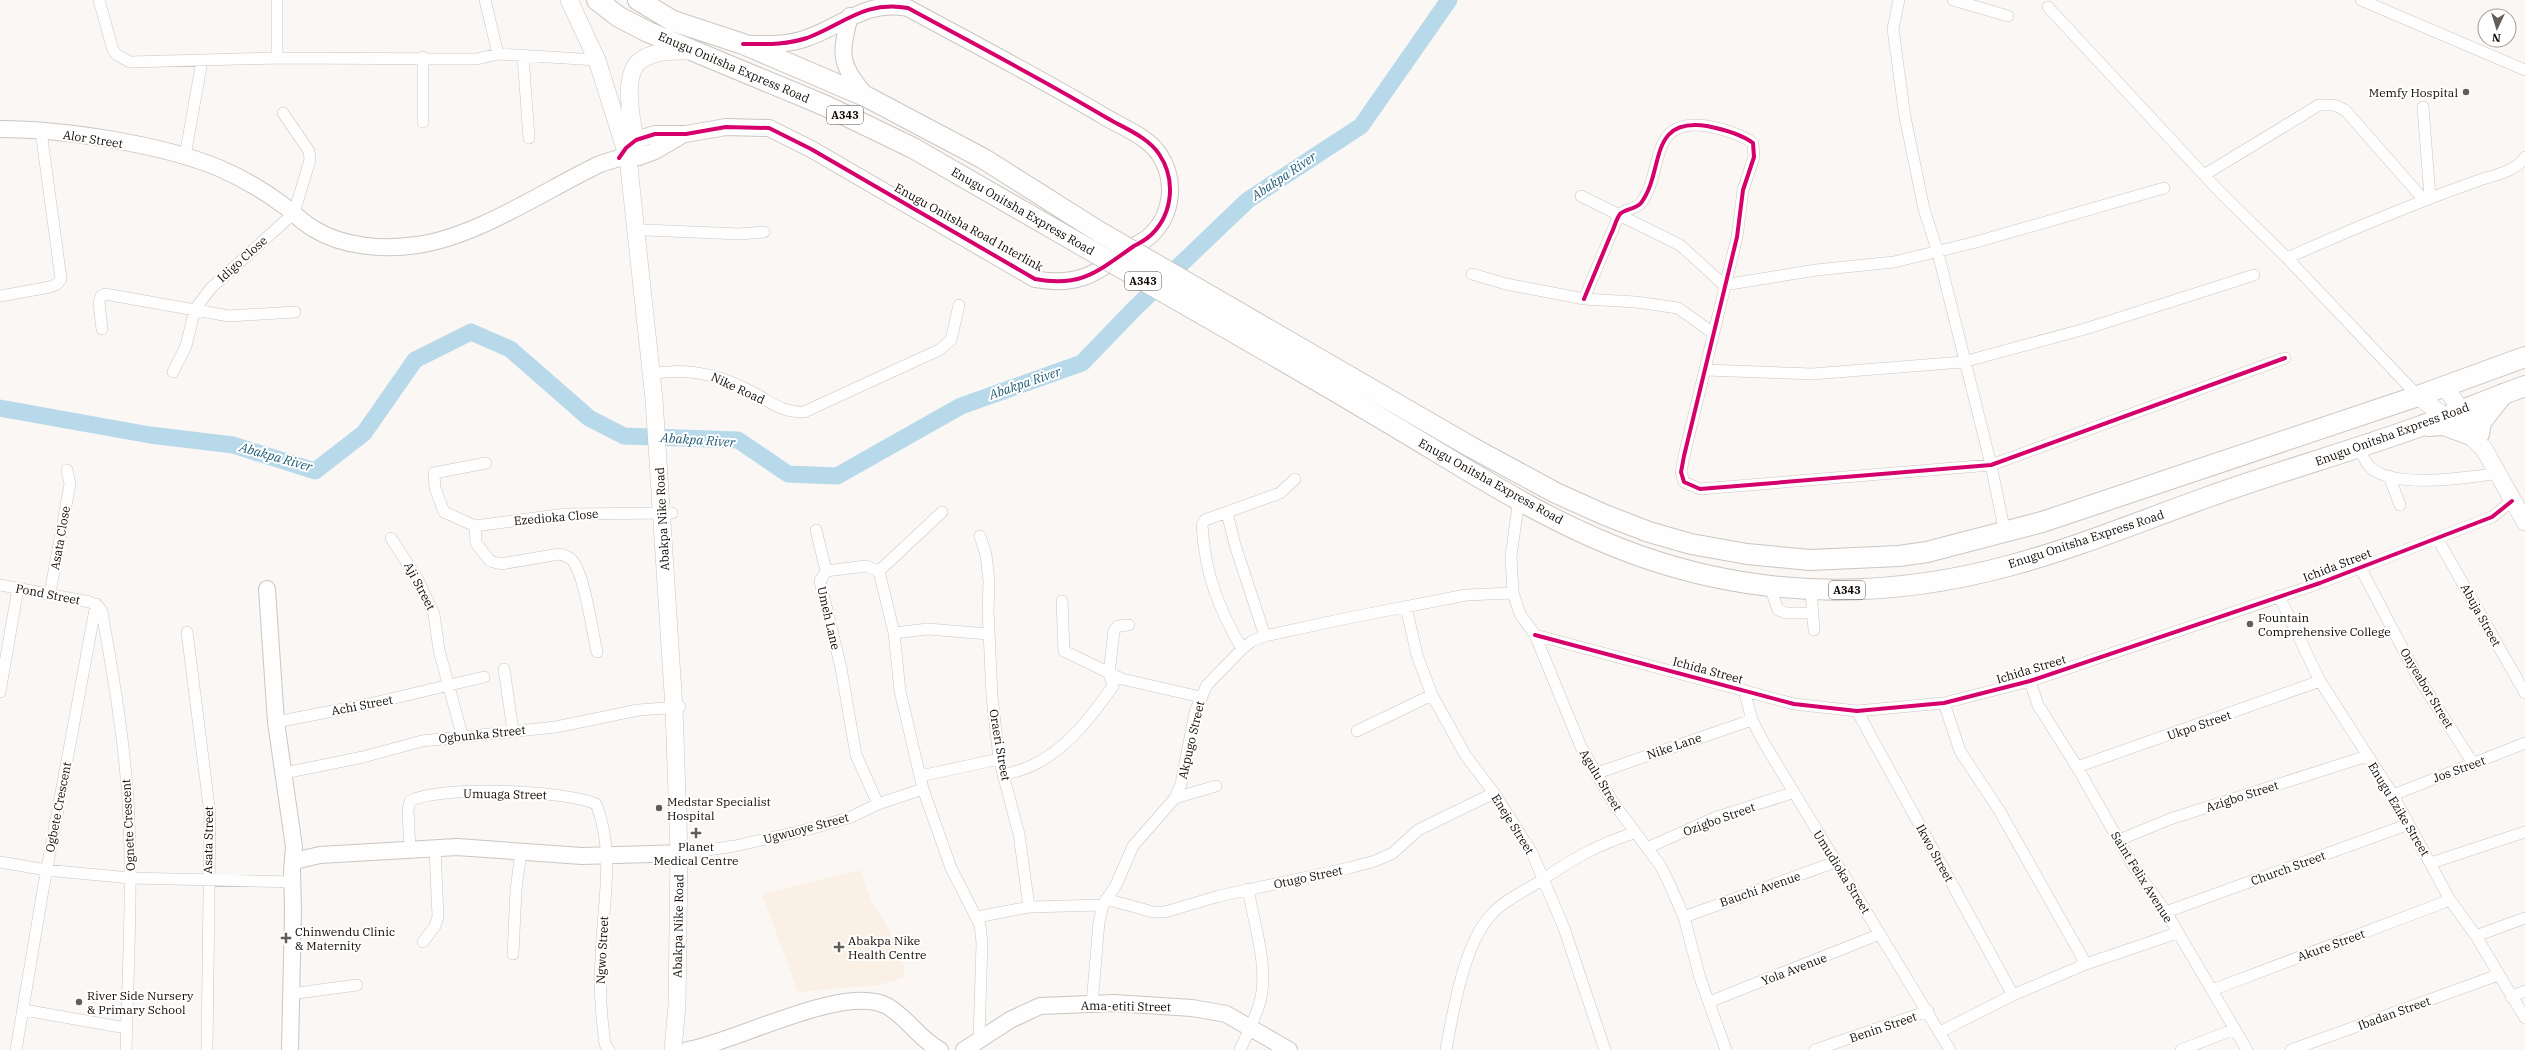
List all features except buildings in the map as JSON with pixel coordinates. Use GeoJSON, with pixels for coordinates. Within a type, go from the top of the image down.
{"type":"FeatureCollection","features":[{"type":"Feature","properties":{"kind":"highway","name":"Enugu Onitsha Express Road"},"geometry":{"type":"LineString","coordinates":[[597,0],[620,17],[648,32],[698,51],[826,106],[913,148],[1202,314],[1544,514],[1640,556],[1705,576],[1770,587],[1811,591],[1888,588],[1947,580],[2013,565],[2110,534],[2210,496],[2419,427],[2525,386]]}},
{"type":"Feature","properties":{"kind":"highway","name":"Enugu Onitsha Express Road"},"geometry":{"type":"LineString","coordinates":[[638,0],[673,21],[743,44],[867,97],[984,159],[1098,231],[1556,493],[1605,515],[1656,534],[1691,544],[1747,554],[1824,560],[1899,556],[2005,533],[2042,522],[2418,396],[2444,385],[2525,357]]}},
{"type":"Feature","properties":{"kind":"highway"},"geometry":{"type":"LineString","coordinates":[[2419,427],[2444,425],[2478,439],[2481,422],[2503,394]]}},
{"type":"Feature","properties":{"kind":"main road","name":"Abakpa Nike Road"},"geometry":{"type":"LineString","coordinates":[[569,0],[597,60],[630,148],[646,230],[656,373]]}},
{"type":"Feature","properties":{"kind":"main road"},"geometry":{"type":"LineString","coordinates":[[630,148],[628,98],[634,72],[640,61],[659,53],[698,51]]}},
{"type":"Feature","properties":{"kind":"main road","name":"Abakpa Nike Road"},"geometry":{"type":"LineString","coordinates":[[630,148],[656,373],[665,468],[678,707],[682,853],[680,1050]]}},
{"type":"Feature","properties":{"kind":"main road"},"geometry":{"type":"LineString","coordinates":[[2444,385],[2452,414]]}},
{"type":"Feature","properties":{"kind":"main road"},"geometry":{"type":"LineString","coordinates":[[2418,396],[2452,414],[2478,439],[2525,522]]}},
{"type":"Feature","properties":{"kind":"main road","name":"Abakpa Nike Road"},"geometry":{"type":"LineString","coordinates":[[673,1050],[677,1005],[682,853]]}},
{"type":"Feature","properties":{"kind":"street"},"geometry":{"type":"LineString","coordinates":[[99,0],[111,43],[117,55],[130,62],[277,58],[423,57],[477,59],[498,54],[597,60]]}},
{"type":"Feature","properties":{"kind":"street"},"geometry":{"type":"LineString","coordinates":[[277,0],[277,58]]}},
{"type":"Feature","properties":{"kind":"street"},"geometry":{"type":"LineString","coordinates":[[484,0],[498,54]]}},
{"type":"Feature","properties":{"kind":"street"},"geometry":{"type":"LineString","coordinates":[[1899,0],[1893,29],[1905,117],[1924,209],[1938,252],[1963,362],[1991,465],[2005,533]]}},
{"type":"Feature","properties":{"kind":"street"},"geometry":{"type":"LineString","coordinates":[[1953,0],[2008,16]]}},
{"type":"Feature","properties":{"kind":"street"},"geometry":{"type":"LineString","coordinates":[[2361,0],[2525,70]]}},
{"type":"Feature","properties":{"kind":"street","name":"Enugu Onitsha Road Interlink"},"geometry":{"type":"LineString","coordinates":[[294,213],[313,229],[347,242],[383,247],[419,245],[478,227],[630,148],[655,151],[686,134],[726,127],[769,128],[811,149],[1035,279],[1055,283],[1075,282],[1097,272],[1152,235],[1164,217],[1170,196],[1169,172],[1158,153],[1144,140],[1077,100],[908,8],[893,5],[879,5],[850,16],[808,38],[795,42],[743,44]]}},
{"type":"Feature","properties":{"kind":"street"},"geometry":{"type":"LineString","coordinates":[[2048,7],[2204,175],[2287,258],[2418,396]]}},
{"type":"Feature","properties":{"kind":"street"},"geometry":{"type":"LineString","coordinates":[[850,16],[842,43],[845,68],[867,97]]}},
{"type":"Feature","properties":{"kind":"street"},"geometry":{"type":"LineString","coordinates":[[523,56],[529,138]]}},
{"type":"Feature","properties":{"kind":"street"},"geometry":{"type":"LineString","coordinates":[[423,57],[423,122]]}},
{"type":"Feature","properties":{"kind":"street"},"geometry":{"type":"LineString","coordinates":[[185,156],[202,61]]}},
{"type":"Feature","properties":{"kind":"street"},"geometry":{"type":"LineString","coordinates":[[2204,175],[2320,105],[2334,105],[2345,110],[2427,199]]}},
{"type":"Feature","properties":{"kind":"street"},"geometry":{"type":"LineString","coordinates":[[2423,107],[2427,199]]}},
{"type":"Feature","properties":{"kind":"street"},"geometry":{"type":"LineString","coordinates":[[283,113],[309,151],[310,160],[294,213]]}},
{"type":"Feature","properties":{"kind":"street"},"geometry":{"type":"LineString","coordinates":[[1584,299],[1620,215],[1641,204],[1653,176],[1661,145],[1673,131],[1680,126],[1698,125],[1715,128],[1747,138],[1753,143],[1754,157],[1743,190],[1737,237],[1724,285],[1706,370],[1681,472],[1684,482],[1700,489],[1991,465],[2284,358]]}},
{"type":"Feature","properties":{"kind":"street","name":"Alor Street"},"geometry":{"type":"LineString","coordinates":[[0,129],[41,131],[113,141],[185,156],[236,176],[263,191],[294,213]]}},
{"type":"Feature","properties":{"kind":"street"},"geometry":{"type":"LineString","coordinates":[[0,296],[50,287],[57,284],[60,279],[41,131]]}},
{"type":"Feature","properties":{"kind":"street"},"geometry":{"type":"LineString","coordinates":[[2287,258],[2427,199],[2510,169],[2523,162],[2525,157]]}},
{"type":"Feature","properties":{"kind":"street"},"geometry":{"type":"LineString","coordinates":[[1724,285],[1816,270],[1894,262],[1938,252],[2164,188]]}},
{"type":"Feature","properties":{"kind":"street"},"geometry":{"type":"LineString","coordinates":[[1581,196],[1680,245],[1724,285]]}},
{"type":"Feature","properties":{"kind":"street","name":"Idigo Close"},"geometry":{"type":"LineString","coordinates":[[195,308],[216,282],[294,213]]}},
{"type":"Feature","properties":{"kind":"street"},"geometry":{"type":"LineString","coordinates":[[646,230],[739,234],[764,232]]}},
{"type":"Feature","properties":{"kind":"street"},"geometry":{"type":"LineString","coordinates":[[1472,274],[1506,284],[1584,299],[1636,302],[1678,308],[1713,333]]}},
{"type":"Feature","properties":{"kind":"street"},"geometry":{"type":"LineString","coordinates":[[1706,370],[1812,374],[1963,362],[2085,329],[2254,275]]}},
{"type":"Feature","properties":{"kind":"street"},"geometry":{"type":"LineString","coordinates":[[102,329],[99,303],[105,294],[195,308],[229,316],[295,312]]}},
{"type":"Feature","properties":{"kind":"street","name":"Nike Road"},"geometry":{"type":"LineString","coordinates":[[656,373],[712,374],[754,392],[789,412],[804,412],[820,402],[939,350],[951,340],[959,305]]}},
{"type":"Feature","properties":{"kind":"street"},"geometry":{"type":"LineString","coordinates":[[173,372],[186,346],[195,308]]}},
{"type":"Feature","properties":{"kind":"street"},"geometry":{"type":"LineString","coordinates":[[2359,447],[2370,468],[2389,476],[2449,480],[2498,473]]}},
{"type":"Feature","properties":{"kind":"street"},"geometry":{"type":"LineString","coordinates":[[486,463],[434,473],[435,488],[444,512],[475,526],[476,543],[495,563],[501,564],[559,554],[566,555],[572,559],[581,577],[597,652]]}},
{"type":"Feature","properties":{"kind":"street","name":"Asata Close"},"geometry":{"type":"LineString","coordinates":[[50,593],[70,484],[67,470]]}},
{"type":"Feature","properties":{"kind":"street"},"geometry":{"type":"LineString","coordinates":[[2389,476],[2400,505]]}},
{"type":"Feature","properties":{"kind":"street"},"geometry":{"type":"LineString","coordinates":[[1242,649],[1219,608],[1208,571],[1202,525],[1205,520],[1280,493],[1295,479]]}},
{"type":"Feature","properties":{"kind":"street","name":"Agulu Street"},"geometry":{"type":"LineString","coordinates":[[1519,499],[1511,556],[1513,593],[1520,614],[1535,636],[1581,747],[1634,833],[1660,866],[1684,917],[1708,1002],[1726,1050]]}},
{"type":"Feature","properties":{"kind":"street","name":"Ichida Street"},"geometry":{"type":"LineString","coordinates":[[1535,636],[1794,704],[1856,711],[1944,703],[2030,681],[2279,596],[2492,517],[2512,501]]}},
{"type":"Feature","properties":{"kind":"street"},"geometry":{"type":"LineString","coordinates":[[942,512],[879,571],[894,633],[900,690],[923,789],[951,868],[977,917],[982,943],[978,1021],[981,1045]]}},
{"type":"Feature","properties":{"kind":"street","name":"Ezedioka Close"},"geometry":{"type":"LineString","coordinates":[[475,526],[566,514],[667,513]]}},
{"type":"Feature","properties":{"kind":"street"},"geometry":{"type":"LineString","coordinates":[[1227,513],[1235,545],[1265,636]]}},
{"type":"Feature","properties":{"kind":"street"},"geometry":{"type":"LineString","coordinates":[[816,530],[826,572]]}},
{"type":"Feature","properties":{"kind":"street","name":"Oraeri Street"},"geometry":{"type":"LineString","coordinates":[[980,536],[986,555],[989,581],[988,634],[992,696],[999,759],[1019,834],[1029,907]]}},
{"type":"Feature","properties":{"kind":"street","name":"Aji Street"},"geometry":{"type":"LineString","coordinates":[[391,538],[418,580],[434,614],[439,650],[447,685],[462,735]]}},
{"type":"Feature","properties":{"kind":"street","name":"Abuja Street"},"geometry":{"type":"LineString","coordinates":[[2437,538],[2525,693]]}},
{"type":"Feature","properties":{"kind":"street","name":"Umeh Lane"},"geometry":{"type":"LineString","coordinates":[[878,804],[856,755],[841,668],[820,580],[826,572],[866,566],[879,571]]}},
{"type":"Feature","properties":{"kind":"street","name":"Onyeabor Street"},"geometry":{"type":"LineString","coordinates":[[2360,567],[2416,674],[2474,765]]}},
{"type":"Feature","properties":{"kind":"street","name":"Pond Street"},"geometry":{"type":"LineString","coordinates":[[0,584],[50,593],[96,604]]}},
{"type":"Feature","properties":{"kind":"street"},"geometry":{"type":"LineString","coordinates":[[1770,587],[1778,610],[1786,613],[1813,612]]}},
{"type":"Feature","properties":{"kind":"street"},"geometry":{"type":"LineString","coordinates":[[0,692],[18,588]]}},
{"type":"Feature","properties":{"kind":"street"},"geometry":{"type":"LineString","coordinates":[[267,589],[276,722],[294,847],[290,1050]]}},
{"type":"Feature","properties":{"kind":"street"},"geometry":{"type":"LineString","coordinates":[[1811,591],[1814,630]]}},
{"type":"Feature","properties":{"kind":"street","name":"Akpugo Street"},"geometry":{"type":"LineString","coordinates":[[1092,1004],[1099,922],[1105,902],[1116,885],[1133,846],[1175,798],[1181,784],[1195,712],[1207,685],[1242,649],[1252,641],[1265,636],[1466,596],[1513,593]]}},
{"type":"Feature","properties":{"kind":"street","name":"Enugu Ezike Street"},"geometry":{"type":"LineString","coordinates":[[2279,596],[2320,681],[2393,795],[2432,863],[2450,900],[2476,936],[2525,1018]]}},
{"type":"Feature","properties":{"kind":"street"},"geometry":{"type":"LineString","coordinates":[[1062,600],[1062,638],[1064,651],[1111,676],[1201,697]]}},
{"type":"Feature","properties":{"kind":"street","name":"Ogbete Crescent"},"geometry":{"type":"LineString","coordinates":[[16,1050],[24,1010],[30,956],[96,604]]}},
{"type":"Feature","properties":{"kind":"street","name":"Ognete Crescent"},"geometry":{"type":"LineString","coordinates":[[96,604],[102,612],[118,713],[127,790],[130,878],[126,1050]]}},
{"type":"Feature","properties":{"kind":"street","name":"Eneje Street"},"geometry":{"type":"LineString","coordinates":[[1406,607],[1417,655],[1432,695],[1466,756],[1494,793],[1532,853],[1564,928],[1605,1050]]}},
{"type":"Feature","properties":{"kind":"street"},"geometry":{"type":"LineString","coordinates":[[1003,775],[1033,765],[1078,731],[1113,686],[1111,676],[1114,631],[1118,626],[1129,625]]}},
{"type":"Feature","properties":{"kind":"street"},"geometry":{"type":"LineString","coordinates":[[894,633],[928,629],[988,634]]}},
{"type":"Feature","properties":{"kind":"street","name":"Asata Street"},"geometry":{"type":"LineString","coordinates":[[187,632],[210,814],[207,880],[207,1050]]}},
{"type":"Feature","properties":{"kind":"street"},"geometry":{"type":"LineString","coordinates":[[504,669],[513,731]]}},
{"type":"Feature","properties":{"kind":"street","name":"Achi Street"},"geometry":{"type":"LineString","coordinates":[[276,722],[369,704],[484,677]]}},
{"type":"Feature","properties":{"kind":"street","name":"Saint Felix Avenue"},"geometry":{"type":"LineString","coordinates":[[2030,681],[2038,705],[2077,767],[2135,869],[2166,912],[2177,934],[2247,1050]]}},
{"type":"Feature","properties":{"kind":"street","name":"Ukpo Street"},"geometry":{"type":"LineString","coordinates":[[2077,767],[2320,681]]}},
{"type":"Feature","properties":{"kind":"street","name":"Umudioka Street"},"geometry":{"type":"LineString","coordinates":[[1744,690],[1752,720],[1792,793],[1866,909],[1950,1050]]}},
{"type":"Feature","properties":{"kind":"street"},"geometry":{"type":"LineString","coordinates":[[1357,731],[1432,695]]}},
{"type":"Feature","properties":{"kind":"street"},"geometry":{"type":"LineString","coordinates":[[1944,703],[1960,751],[1999,810],[2086,964]]}},
{"type":"Feature","properties":{"kind":"street","name":"Ogbunka Street"},"geometry":{"type":"LineString","coordinates":[[284,773],[363,757],[422,741],[462,735],[556,727],[638,710],[678,707]]}},
{"type":"Feature","properties":{"kind":"street","name":"Ikwo Street"},"geometry":{"type":"LineString","coordinates":[[1856,711],[2013,995]]}},
{"type":"Feature","properties":{"kind":"street","name":"Nike Lane"},"geometry":{"type":"LineString","coordinates":[[1597,773],[1752,720]]}},
{"type":"Feature","properties":{"kind":"street","name":"Jos Street"},"geometry":{"type":"LineString","coordinates":[[2393,795],[2474,765],[2525,743]]}},
{"type":"Feature","properties":{"kind":"street","name":"Azigbo Street"},"geometry":{"type":"LineString","coordinates":[[2119,840],[2170,819],[2367,756]]}},
{"type":"Feature","properties":{"kind":"street"},"geometry":{"type":"LineString","coordinates":[[920,776],[999,759]]}},
{"type":"Feature","properties":{"kind":"street"},"geometry":{"type":"LineString","coordinates":[[1175,798],[1216,786]]}},
{"type":"Feature","properties":{"kind":"street","name":"Ugwuoye Street"},"geometry":{"type":"LineString","coordinates":[[682,853],[736,846],[810,829],[850,817],[878,804],[923,789]]}},
{"type":"Feature","properties":{"kind":"street","name":"Umuaga Street"},"geometry":{"type":"LineString","coordinates":[[410,850],[408,811],[410,801],[416,798],[446,794],[540,792],[584,799],[596,804],[603,821],[607,856]]}},
{"type":"Feature","properties":{"kind":"street","name":"Otugo Street"},"geometry":{"type":"LineString","coordinates":[[977,917],[1029,907],[1105,902],[1153,912],[1165,912],[1219,896],[1375,861],[1393,853],[1418,830],[1494,793]]}},
{"type":"Feature","properties":{"kind":"street","name":"Ozigbo Street"},"geometry":{"type":"LineString","coordinates":[[1647,848],[1714,818],[1792,793]]}},
{"type":"Feature","properties":{"kind":"street","name":"Church Street"},"geometry":{"type":"LineString","coordinates":[[2166,912],[2409,824]]}},
{"type":"Feature","properties":{"kind":"street"},"geometry":{"type":"LineString","coordinates":[[2432,863],[2525,832]]}},
{"type":"Feature","properties":{"kind":"street"},"geometry":{"type":"LineString","coordinates":[[1446,1050],[1468,954],[1476,937],[1490,916],[1505,902],[1543,879],[1576,856],[1634,833]]}},
{"type":"Feature","properties":{"kind":"street"},"geometry":{"type":"LineString","coordinates":[[294,861],[320,855],[473,848],[607,856],[682,853]]}},
{"type":"Feature","properties":{"kind":"street"},"geometry":{"type":"LineString","coordinates":[[423,942],[435,926],[438,917],[435,849]]}},
{"type":"Feature","properties":{"kind":"street"},"geometry":{"type":"LineString","coordinates":[[513,954],[515,896],[521,852]]}},
{"type":"Feature","properties":{"kind":"street","name":"Ngwo Street"},"geometry":{"type":"LineString","coordinates":[[607,856],[599,1002],[607,1047]]}},
{"type":"Feature","properties":{"kind":"street"},"geometry":{"type":"LineString","coordinates":[[0,862],[46,870],[130,878],[293,882]]}},
{"type":"Feature","properties":{"kind":"street","name":"Bauchi Avenue"},"geometry":{"type":"LineString","coordinates":[[1684,917],[1835,862]]}},
{"type":"Feature","properties":{"kind":"street"},"geometry":{"type":"LineString","coordinates":[[1240,1050],[1252,1027],[1260,1001],[1262,984],[1259,945],[1248,890]]}},
{"type":"Feature","properties":{"kind":"street","name":"Akure Street"},"geometry":{"type":"LineString","coordinates":[[2212,990],[2450,900]]}},
{"type":"Feature","properties":{"kind":"street"},"geometry":{"type":"LineString","coordinates":[[2476,936],[2525,918]]}},
{"type":"Feature","properties":{"kind":"street","name":"Yola Avenue"},"geometry":{"type":"LineString","coordinates":[[1708,1002],[1880,934]]}},
{"type":"Feature","properties":{"kind":"street"},"geometry":{"type":"LineString","coordinates":[[1940,1032],[2013,995],[2086,964],[2177,934]]}},
{"type":"Feature","properties":{"kind":"street","name":"Ibadan Street"},"geometry":{"type":"LineString","coordinates":[[2291,1050],[2498,975]]}},
{"type":"Feature","properties":{"kind":"street"},"geometry":{"type":"LineString","coordinates":[[290,994],[357,985]]}},
{"type":"Feature","properties":{"kind":"street"},"geometry":{"type":"LineString","coordinates":[[2511,996],[2525,991]]}},
{"type":"Feature","properties":{"kind":"street"},"geometry":{"type":"LineString","coordinates":[[688,1050],[719,1043],[822,1006],[871,1001],[886,1006],[929,1044],[940,1050]]}},
{"type":"Feature","properties":{"kind":"street","name":"Ama-etiti Street"},"geometry":{"type":"LineString","coordinates":[[965,1050],[981,1045],[1010,1020],[1040,1006],[1137,1004],[1207,1009],[1226,1014],[1252,1027],[1289,1050]]}},
{"type":"Feature","properties":{"kind":"street"},"geometry":{"type":"LineString","coordinates":[[24,1010],[126,1028]]}},
{"type":"Feature","properties":{"kind":"street","name":"Benin Street"},"geometry":{"type":"LineString","coordinates":[[1815,1050],[1928,1011]]}},
{"type":"Feature","properties":{"kind":"street"},"geometry":{"type":"LineString","coordinates":[[2181,1050],[2235,1029]]}},
{"type":"Feature","properties":{"kind":"shaded area","name":"Abakpa Nike Health Centre"},"geometry":{"type":"Polygon","coordinates":[[[860,870],[873,905],[888,928],[905,967],[903,978],[878,985],[798,992],[762,894],[860,870]]]}},
{"type":"Feature","properties":{"kind":"waterway","name":"Abakpa River"},"geometry":{"type":"LineString","coordinates":[[0,408],[150,435],[233,445],[315,471],[364,433],[415,360],[471,332],[510,349],[589,418],[624,436],[738,440],[788,474],[837,476],[961,406],[1082,363],[1135,308],[1248,200],[1361,126],[1449,0]]}},
{"type":"Feature","properties":{"kind":"cycle path"},"geometry":{"type":"LineString","coordinates":[[619,158],[626,148],[636,140],[655,134],[686,134],[726,127],[769,128],[811,149],[1035,279],[1051,281],[1077,279],[1099,270],[1110,263],[1150,236],[1159,226],[1168,206],[1170,196],[1168,174],[1159,154],[1149,143],[1135,133],[1058,89],[908,8],[893,6],[867,10],[807,38],[791,42],[775,44],[743,44]]}},
{"type":"Feature","properties":{"kind":"cycle path"},"geometry":{"type":"LineString","coordinates":[[1584,299],[1620,214],[1639,205],[1648,190],[1660,149],[1666,138],[1675,130],[1688,125],[1707,126],[1731,132],[1753,143],[1754,157],[1743,190],[1737,237],[1681,472],[1684,482],[1700,489],[1991,465],[2285,358]]}},
{"type":"Feature","properties":{"kind":"cycle path"},"geometry":{"type":"LineString","coordinates":[[1535,635],[1794,704],[1857,711],[1944,703],[2030,681],[2320,583],[2492,517],[2512,501]]}},
{"type":"Feature","properties":{"kind":"place","name":"Memfy Hospital"},"geometry":{"type":"Point","coordinates":[2466,92]}},
{"type":"Feature","properties":{"kind":"place","name":"Fountain Comprehensive College"},"geometry":{"type":"Point","coordinates":[2250,624]}},
{"type":"Feature","properties":{"kind":"place","name":"Medstar Specialist Hospital"},"geometry":{"type":"Point","coordinates":[659,808]}},
{"type":"Feature","properties":{"kind":"place","name":"Planet Medical Centre"},"geometry":{"type":"Point","coordinates":[696,833]}},
{"type":"Feature","properties":{"kind":"place","name":"Chinwendu Clinic & Maternity"},"geometry":{"type":"Point","coordinates":[286,938]}},
{"type":"Feature","properties":{"kind":"place","name":"Abakpa Nike Health Centre"},"geometry":{"type":"Point","coordinates":[839,947]}},
{"type":"Feature","properties":{"kind":"place","name":"River Side Nursery & Primary School"},"geometry":{"type":"Point","coordinates":[79,1002]}}]}
